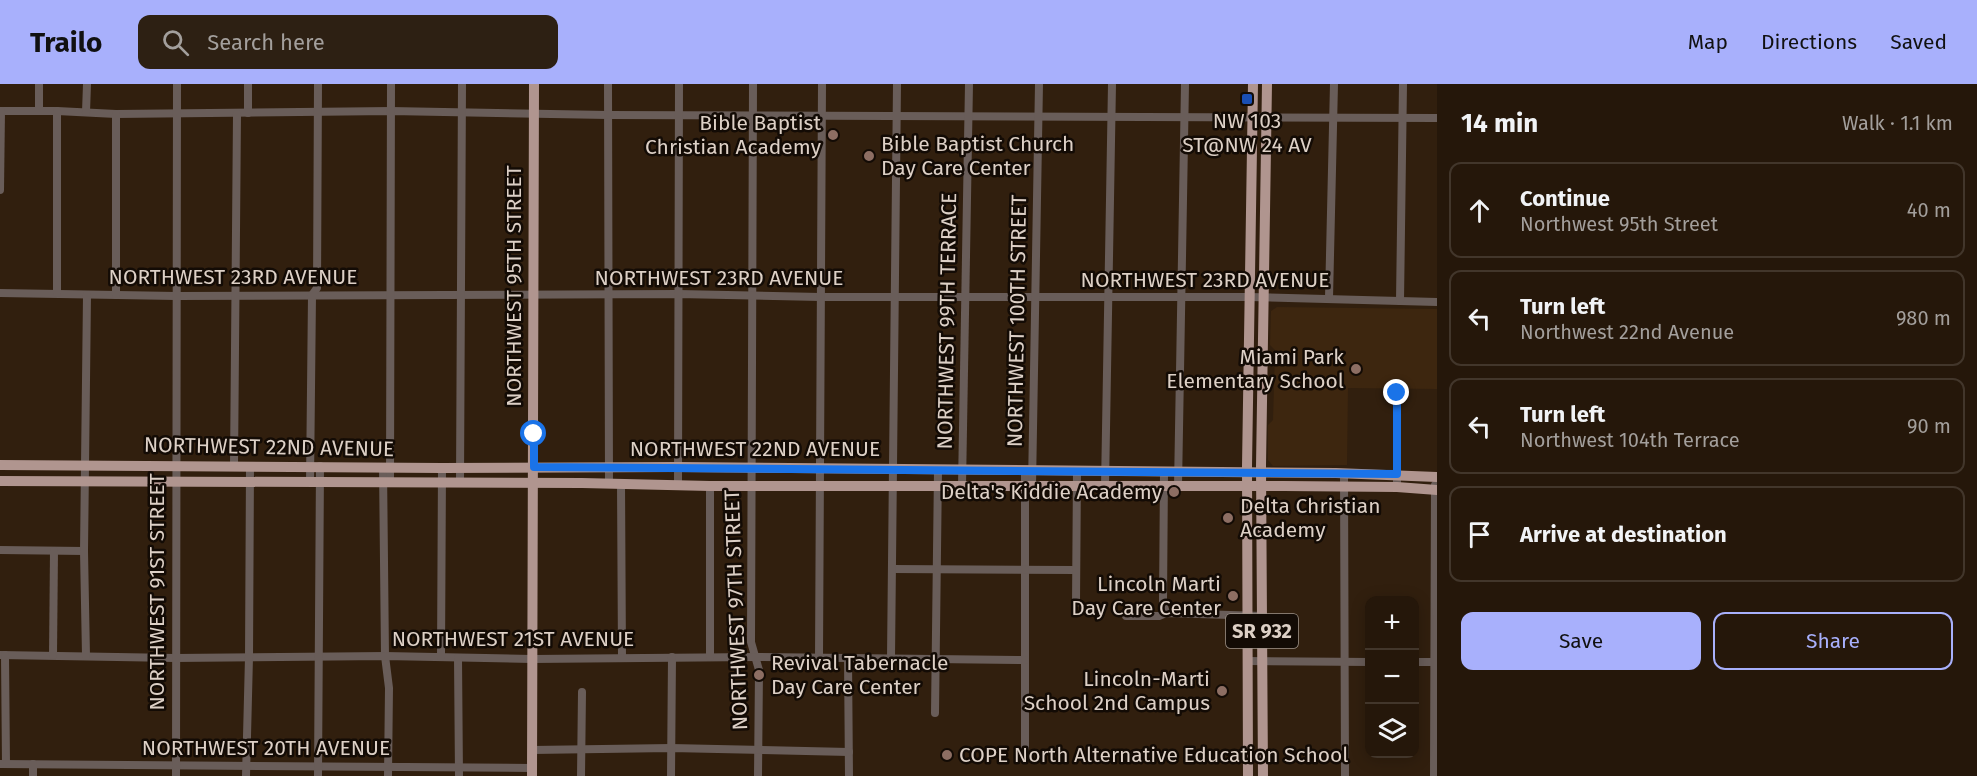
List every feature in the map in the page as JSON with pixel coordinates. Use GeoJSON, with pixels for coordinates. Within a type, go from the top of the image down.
{"type":"FeatureCollection","features":[{"type":"Feature","properties":{"kind":"main road","name":"NORTHWEST 95TH STREET"},"geometry":{"type":"LineString","coordinates":[[532,772],[534,84]]}},
{"type":"Feature","properties":{"kind":"main road","name":"SR 932"},"geometry":{"type":"LineString","coordinates":[[1248,771],[1247,472],[1253,84]]}},
{"type":"Feature","properties":{"kind":"main road","name":"SR 932"},"geometry":{"type":"LineString","coordinates":[[1263,776],[1261,472],[1267,84]]}},
{"type":"Feature","properties":{"kind":"main road","name":"NORTHWEST 22ND AVENUE"},"geometry":{"type":"LineString","coordinates":[[0,465],[820,468],[1344,473],[1436,477]]}},
{"type":"Feature","properties":{"kind":"main road","name":"NORTHWEST 22ND AVENUE"},"geometry":{"type":"LineString","coordinates":[[0,481],[621,483],[710,486],[1344,486],[1436,490]]}},
{"type":"Feature","properties":{"kind":"main road"},"geometry":{"type":"LineString","coordinates":[[1248,771],[1258,776]]}},
{"type":"Feature","properties":{"kind":"street"},"geometry":{"type":"LineString","coordinates":[[39,84],[39,111]]}},
{"type":"Feature","properties":{"kind":"street"},"geometry":{"type":"LineString","coordinates":[[86,112],[87,84]]}},
{"type":"Feature","properties":{"kind":"street","name":"NORTHWEST 91ST STREET"},"geometry":{"type":"LineString","coordinates":[[176,776],[174,658],[177,84]]}},
{"type":"Feature","properties":{"kind":"street"},"geometry":{"type":"LineString","coordinates":[[248,84],[248,113]]}},
{"type":"Feature","properties":{"kind":"street"},"geometry":{"type":"LineString","coordinates":[[318,84],[317,288],[312,295],[319,656],[318,771]]}},
{"type":"Feature","properties":{"kind":"street"},"geometry":{"type":"LineString","coordinates":[[388,771],[389,688],[385,656],[386,483],[392,294],[391,84]]}},
{"type":"Feature","properties":{"kind":"street"},"geometry":{"type":"LineString","coordinates":[[460,483],[462,84]]}},
{"type":"Feature","properties":{"kind":"street"},"geometry":{"type":"LineString","coordinates":[[608,84],[609,483]]}},
{"type":"Feature","properties":{"kind":"street"},"geometry":{"type":"LineString","coordinates":[[678,485],[679,84]]}},
{"type":"Feature","properties":{"kind":"street","name":"NORTHWEST 97TH STREET"},"geometry":{"type":"LineString","coordinates":[[753,84],[751,642],[759,670],[758,776]]}},
{"type":"Feature","properties":{"kind":"street"},"geometry":{"type":"LineString","coordinates":[[819,658],[822,84]]}},
{"type":"Feature","properties":{"kind":"street"},"geometry":{"type":"LineString","coordinates":[[891,658],[897,84]]}},
{"type":"Feature","properties":{"kind":"street","name":"NORTHWEST 99TH TERRACE"},"geometry":{"type":"LineString","coordinates":[[962,486],[969,84]]}},
{"type":"Feature","properties":{"kind":"street","name":"NORTHWEST 100TH STREET"},"geometry":{"type":"LineString","coordinates":[[1025,747],[1025,569],[1035,297],[1039,84]]}},
{"type":"Feature","properties":{"kind":"street"},"geometry":{"type":"LineString","coordinates":[[1105,487],[1112,84]]}},
{"type":"Feature","properties":{"kind":"street"},"geometry":{"type":"LineString","coordinates":[[1178,487],[1185,84]]}},
{"type":"Feature","properties":{"kind":"street"},"geometry":{"type":"LineString","coordinates":[[1329,298],[1334,84]]}},
{"type":"Feature","properties":{"kind":"street"},"geometry":{"type":"LineString","coordinates":[[1400,301],[1403,84]]}},
{"type":"Feature","properties":{"kind":"street"},"geometry":{"type":"LineString","coordinates":[[0,190],[0,111],[116,114],[391,111],[534,115],[1437,118]]}},
{"type":"Feature","properties":{"kind":"street"},"geometry":{"type":"LineString","coordinates":[[57,111],[57,293]]}},
{"type":"Feature","properties":{"kind":"street"},"geometry":{"type":"LineString","coordinates":[[116,114],[116,295]]}},
{"type":"Feature","properties":{"kind":"street"},"geometry":{"type":"LineString","coordinates":[[234,466],[237,114]]}},
{"type":"Feature","properties":{"kind":"street","name":"NORTHWEST 23RD AVENUE"},"geometry":{"type":"LineString","coordinates":[[0,293],[176,296],[751,294],[820,297],[1263,297],[1437,302]]}},
{"type":"Feature","properties":{"kind":"street"},"geometry":{"type":"LineString","coordinates":[[86,656],[84,551],[87,294]]}},
{"type":"Feature","properties":{"kind":"street"},"geometry":{"type":"LineString","coordinates":[[1397,393],[1397,487]]}},
{"type":"Feature","properties":{"kind":"street"},"geometry":{"type":"LineString","coordinates":[[246,776],[250,466]]}},
{"type":"Feature","properties":{"kind":"street"},"geometry":{"type":"LineString","coordinates":[[441,657],[442,468]]}},
{"type":"Feature","properties":{"kind":"street","name":"NORTHWEST 99TH TERRACE"},"geometry":{"type":"LineString","coordinates":[[935,713],[938,470]]}},
{"type":"Feature","properties":{"kind":"street"},"geometry":{"type":"LineString","coordinates":[[1076,603],[1077,471]]}},
{"type":"Feature","properties":{"kind":"street"},"geometry":{"type":"LineString","coordinates":[[1164,472],[1163,603],[1166,613]]}},
{"type":"Feature","properties":{"kind":"street"},"geometry":{"type":"LineString","coordinates":[[1344,473],[1345,776]]}},
{"type":"Feature","properties":{"kind":"street"},"geometry":{"type":"LineString","coordinates":[[1434,776],[1436,477]]}},
{"type":"Feature","properties":{"kind":"street"},"geometry":{"type":"LineString","coordinates":[[621,483],[622,657]]}},
{"type":"Feature","properties":{"kind":"street"},"geometry":{"type":"LineString","coordinates":[[710,486],[710,657]]}},
{"type":"Feature","properties":{"kind":"street"},"geometry":{"type":"LineString","coordinates":[[0,550],[84,551]]}},
{"type":"Feature","properties":{"kind":"street"},"geometry":{"type":"LineString","coordinates":[[53,655],[54,551]]}},
{"type":"Feature","properties":{"kind":"street"},"geometry":{"type":"LineString","coordinates":[[892,569],[1076,570]]}},
{"type":"Feature","properties":{"kind":"street"},"geometry":{"type":"LineString","coordinates":[[1126,616],[1159,616],[1166,613],[1262,616]]}},
{"type":"Feature","properties":{"kind":"street"},"geometry":{"type":"LineString","coordinates":[[2,655],[3,764]]}},
{"type":"Feature","properties":{"kind":"street","name":"NORTHWEST 21ST AVENUE"},"geometry":{"type":"LineString","coordinates":[[2,655],[174,658],[385,656],[532,659],[756,657],[1025,660]]}},
{"type":"Feature","properties":{"kind":"street"},"geometry":{"type":"LineString","coordinates":[[671,776],[672,657]]}},
{"type":"Feature","properties":{"kind":"street"},"geometry":{"type":"LineString","coordinates":[[458,658],[459,772]]}},
{"type":"Feature","properties":{"kind":"street"},"geometry":{"type":"LineString","coordinates":[[848,658],[849,776]]}},
{"type":"Feature","properties":{"kind":"street"},"geometry":{"type":"LineString","coordinates":[[1247,660],[1365,662]]}},
{"type":"Feature","properties":{"kind":"street"},"geometry":{"type":"LineString","coordinates":[[1419,662],[1436,662]]}},
{"type":"Feature","properties":{"kind":"street"},"geometry":{"type":"LineString","coordinates":[[581,776],[582,692]]}},
{"type":"Feature","properties":{"kind":"street"},"geometry":{"type":"LineString","coordinates":[[532,750],[758,748],[849,752]]}},
{"type":"Feature","properties":{"kind":"street","name":"NORTHWEST 20TH AVENUE"},"geometry":{"type":"LineString","coordinates":[[3,764],[246,766],[318,771],[532,772]]}},
{"type":"Feature","properties":{"kind":"street"},"geometry":{"type":"LineString","coordinates":[[33,764],[33,776]]}},
{"type":"Feature","properties":{"kind":"street"},"geometry":{"type":"LineString","coordinates":[[103,765],[103,776]]}},
{"type":"Feature","properties":{"kind":"shaded area","name":"Miami Park Elementary School"},"geometry":{"type":"Polygon","coordinates":[[[1277,307],[1437,309],[1437,389],[1348,388],[1347,465],[1273,466],[1268,460],[1268,425],[1273,420],[1275,350],[1270,345],[1271,311],[1277,307]]]}},
{"type":"Feature","properties":{"kind":"place","name":"NW 103 ST@NW 24 AV"},"geometry":{"type":"Point","coordinates":[1247,99]}},
{"type":"Feature","properties":{"kind":"place","name":"Bible Baptist Christian Academy"},"geometry":{"type":"Point","coordinates":[833,135]}},
{"type":"Feature","properties":{"kind":"place","name":"Bible Baptist Church Day Care Center"},"geometry":{"type":"Point","coordinates":[869,156]}},
{"type":"Feature","properties":{"kind":"place","name":"Miami Park Elementary School"},"geometry":{"type":"Point","coordinates":[1356,369]}},
{"type":"Feature","properties":{"kind":"place","name":"Delta's Kiddie Academy"},"geometry":{"type":"Point","coordinates":[1174,492]}},
{"type":"Feature","properties":{"kind":"place","name":"Delta Christian Academy"},"geometry":{"type":"Point","coordinates":[1228,518]}},
{"type":"Feature","properties":{"kind":"place","name":"Lincoln Marti Day Care Center"},"geometry":{"type":"Point","coordinates":[1233,596]}},
{"type":"Feature","properties":{"kind":"place","name":"Revival Tabernacle Day Care Center"},"geometry":{"type":"Point","coordinates":[759,675]}},
{"type":"Feature","properties":{"kind":"place","name":"Lincoln-Marti School 2nd Campus"},"geometry":{"type":"Point","coordinates":[1222,691]}},
{"type":"Feature","properties":{"kind":"place","name":"COPE North Alternative Education School"},"geometry":{"type":"Point","coordinates":[947,755]}},
{"type":"Feature","properties":{"kind":"route"},"geometry":{"type":"LineString","coordinates":[[534,434],[534,467],[1397,474],[1397,393]]}}]}
